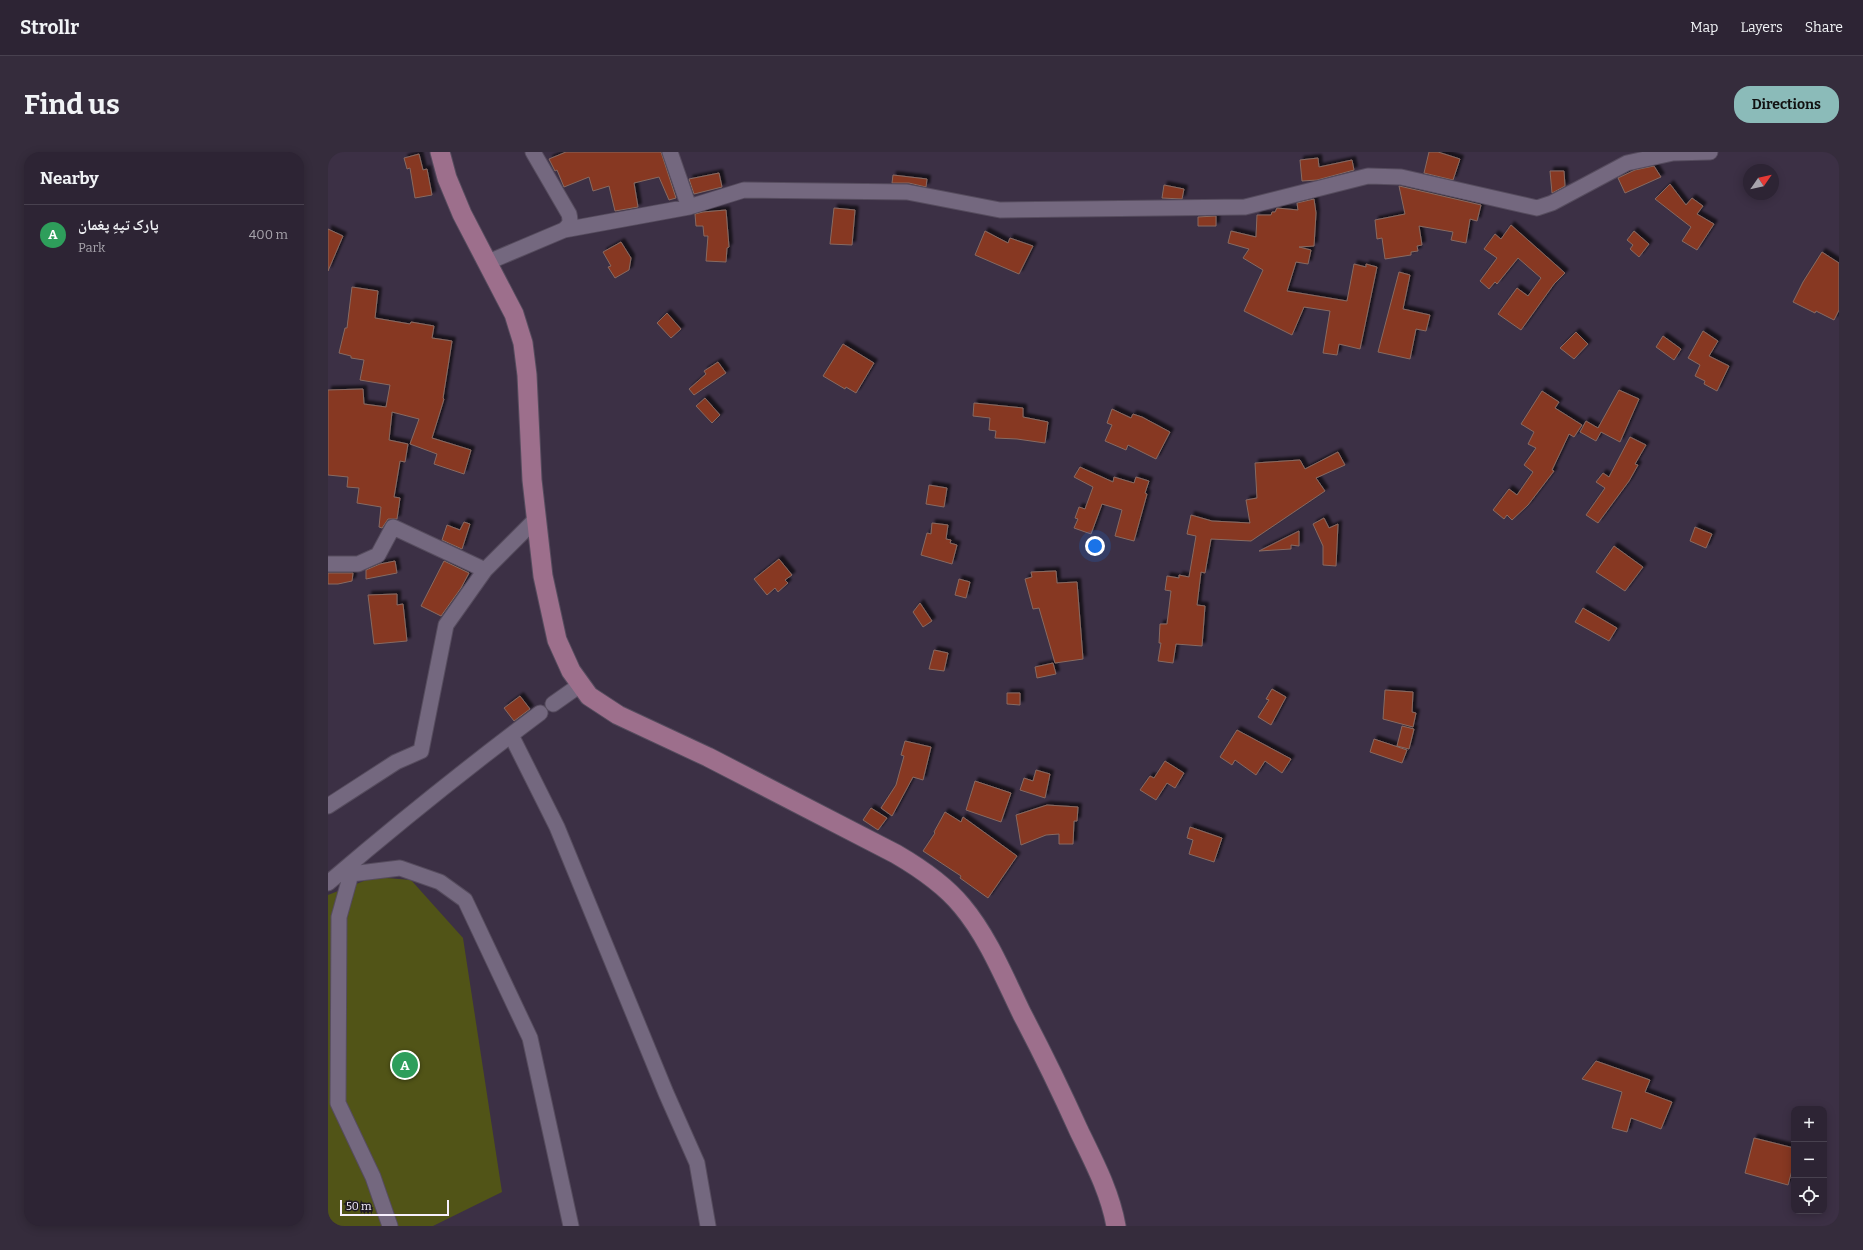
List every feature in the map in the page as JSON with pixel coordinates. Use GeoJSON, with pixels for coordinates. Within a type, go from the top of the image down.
{"type":"FeatureCollection","features":[{"type":"Feature","properties":{"kind":"main road"},"geometry":{"type":"LineString","coordinates":[[440,152],[447,178],[459,207],[486,263],[514,314],[523,343],[527,375],[532,480],[543,576],[557,640],[570,671],[589,696],[618,715],[708,757],[916,866],[939,883],[962,905],[980,931],[1044,1056],[1101,1178],[1112,1204],[1116,1226]]}},
{"type":"Feature","properties":{"kind":"street"},"geometry":{"type":"LineString","coordinates":[[533,152],[560,195],[569,214],[571,221],[569,226],[564,230]]}},
{"type":"Feature","properties":{"kind":"street"},"geometry":{"type":"LineString","coordinates":[[670,152],[689,207]]}},
{"type":"Feature","properties":{"kind":"street"},"geometry":{"type":"LineString","coordinates":[[486,263],[564,230],[689,207],[744,190],[907,192],[1000,210],[1245,207],[1368,176],[1401,177],[1537,208],[1552,203],[1627,163],[1673,153],[1710,152]]}},
{"type":"Feature","properties":{"kind":"street"},"geometry":{"type":"LineString","coordinates":[[328,806],[396,762],[421,751],[446,625],[485,570],[536,519]]}},
{"type":"Feature","properties":{"kind":"street"},"geometry":{"type":"LineString","coordinates":[[328,564],[358,564],[378,555],[393,527],[485,570]]}},
{"type":"Feature","properties":{"kind":"street"},"geometry":{"type":"LineString","coordinates":[[553,704],[580,685]]}},
{"type":"Feature","properties":{"kind":"street"},"geometry":{"type":"LineString","coordinates":[[328,883],[349,871],[384,836],[540,713]]}},
{"type":"Feature","properties":{"kind":"street"},"geometry":{"type":"LineString","coordinates":[[511,735],[557,827],[666,1093],[697,1163],[708,1226]]}},
{"type":"Feature","properties":{"kind":"street"},"geometry":{"type":"LineString","coordinates":[[349,871],[400,868],[440,882],[466,900],[530,1038],[571,1226]]}},
{"type":"Feature","properties":{"kind":"street"},"geometry":{"type":"LineString","coordinates":[[349,871],[339,917],[338,1103],[373,1177],[390,1226]]}},
{"type":"Feature","properties":{"kind":"shaded area"},"geometry":{"type":"Polygon","coordinates":[[[374,877],[411,880],[463,938],[502,1192],[433,1226],[328,1226],[328,895],[374,877]]]}},
{"type":"Feature","properties":{"kind":"building"},"geometry":{"type":"Polygon","coordinates":[[[566,152],[661,152],[676,198],[669,200],[659,177],[634,183],[638,207],[615,211],[609,186],[593,191],[589,177],[564,187],[557,170],[555,171],[549,159],[566,152]]]}},
{"type":"Feature","properties":{"kind":"building"},"geometry":{"type":"Polygon","coordinates":[[[1429,152],[1438,152],[1460,159],[1453,180],[1424,173],[1429,152]]]}},
{"type":"Feature","properties":{"kind":"building"},"geometry":{"type":"Polygon","coordinates":[[[419,154],[423,170],[427,169],[432,195],[415,198],[410,168],[407,169],[404,158],[419,154]]]}},
{"type":"Feature","properties":{"kind":"building"},"geometry":{"type":"Polygon","coordinates":[[[1318,158],[1319,167],[1352,160],[1354,170],[1317,180],[1302,181],[1300,160],[1318,158]]]}},
{"type":"Feature","properties":{"kind":"building"},"geometry":{"type":"Polygon","coordinates":[[[1654,166],[1661,177],[1625,193],[1618,178],[1635,170],[1654,166]]]}},
{"type":"Feature","properties":{"kind":"building"},"geometry":{"type":"Polygon","coordinates":[[[1550,171],[1564,171],[1565,186],[1552,193],[1550,171]]]}},
{"type":"Feature","properties":{"kind":"building"},"geometry":{"type":"Polygon","coordinates":[[[719,173],[722,187],[694,194],[689,179],[719,173]]]}},
{"type":"Feature","properties":{"kind":"building"},"geometry":{"type":"Polygon","coordinates":[[[893,175],[927,179],[926,187],[909,183],[892,183],[893,175]]]}},
{"type":"Feature","properties":{"kind":"building"},"geometry":{"type":"Polygon","coordinates":[[[1670,184],[1686,205],[1692,198],[1703,206],[1697,214],[1714,224],[1697,250],[1682,241],[1691,227],[1655,199],[1670,184]]]}},
{"type":"Feature","properties":{"kind":"building"},"geometry":{"type":"Polygon","coordinates":[[[1164,185],[1184,189],[1182,199],[1162,198],[1164,185]]]}},
{"type":"Feature","properties":{"kind":"building"},"geometry":{"type":"Polygon","coordinates":[[[1399,186],[1481,205],[1477,221],[1470,219],[1466,243],[1451,240],[1453,232],[1419,226],[1422,245],[1417,246],[1418,251],[1411,252],[1411,255],[1385,259],[1382,238],[1377,239],[1375,220],[1405,214],[1399,186]]]}},
{"type":"Feature","properties":{"kind":"building"},"geometry":{"type":"Polygon","coordinates":[[[1314,199],[1316,213],[1314,246],[1299,247],[1311,250],[1308,264],[1296,262],[1287,291],[1347,301],[1354,264],[1366,267],[1366,264],[1377,267],[1360,349],[1339,344],[1337,355],[1323,353],[1330,311],[1304,307],[1292,335],[1244,311],[1263,270],[1243,258],[1249,249],[1228,243],[1231,231],[1256,237],[1257,215],[1271,215],[1277,208],[1298,210],[1297,203],[1314,199]]]}},
{"type":"Feature","properties":{"kind":"building"},"geometry":{"type":"Polygon","coordinates":[[[834,208],[855,210],[852,245],[830,244],[834,208]]]}},
{"type":"Feature","properties":{"kind":"building"},"geometry":{"type":"Polygon","coordinates":[[[726,210],[729,247],[727,248],[726,262],[706,261],[708,236],[704,236],[703,226],[696,226],[695,214],[726,210]]]}},
{"type":"Feature","properties":{"kind":"building"},"geometry":{"type":"Polygon","coordinates":[[[1216,216],[1216,226],[1198,226],[1198,217],[1216,216]]]}},
{"type":"Feature","properties":{"kind":"building"},"geometry":{"type":"Polygon","coordinates":[[[1511,225],[1565,273],[1554,284],[1521,330],[1498,314],[1517,288],[1528,296],[1541,278],[1518,258],[1497,284],[1495,282],[1489,289],[1480,281],[1497,258],[1484,249],[1495,234],[1501,239],[1511,225]]]}},
{"type":"Feature","properties":{"kind":"building"},"geometry":{"type":"Polygon","coordinates":[[[328,229],[343,236],[328,271],[328,229]]]}},
{"type":"Feature","properties":{"kind":"building"},"geometry":{"type":"Polygon","coordinates":[[[985,231],[1008,243],[1010,238],[1033,246],[1019,274],[975,255],[985,231]]]}},
{"type":"Feature","properties":{"kind":"building"},"geometry":{"type":"Polygon","coordinates":[[[1634,231],[1649,244],[1639,257],[1630,249],[1633,245],[1627,240],[1634,231]]]}},
{"type":"Feature","properties":{"kind":"building"},"geometry":{"type":"Polygon","coordinates":[[[621,242],[631,258],[629,270],[615,278],[608,267],[611,266],[603,252],[621,242]]]}},
{"type":"Feature","properties":{"kind":"building"},"geometry":{"type":"Polygon","coordinates":[[[1822,252],[1839,263],[1839,310],[1834,320],[1816,311],[1815,313],[1793,302],[1803,282],[1822,252]]]}},
{"type":"Feature","properties":{"kind":"building"},"geometry":{"type":"Polygon","coordinates":[[[1399,272],[1410,275],[1403,309],[1430,315],[1426,331],[1416,329],[1410,359],[1378,352],[1399,272]]]}},
{"type":"Feature","properties":{"kind":"building"},"geometry":{"type":"Polygon","coordinates":[[[352,287],[378,291],[375,318],[410,324],[411,322],[434,326],[432,338],[452,341],[444,399],[432,438],[471,450],[464,474],[434,464],[437,454],[410,444],[419,419],[392,412],[389,440],[408,444],[405,462],[400,461],[394,497],[400,498],[397,519],[388,519],[382,528],[379,527],[381,507],[357,503],[359,488],[347,487],[348,477],[328,475],[328,390],[363,389],[364,404],[386,407],[390,385],[360,380],[364,360],[351,358],[351,356],[339,353],[345,328],[347,328],[352,287]]]}},
{"type":"Feature","properties":{"kind":"building"},"geometry":{"type":"Polygon","coordinates":[[[667,313],[681,329],[671,338],[657,323],[667,313]]]}},
{"type":"Feature","properties":{"kind":"building"},"geometry":{"type":"Polygon","coordinates":[[[1703,331],[1718,341],[1709,356],[1729,366],[1717,391],[1704,384],[1705,381],[1695,376],[1700,365],[1688,358],[1703,331]]]}},
{"type":"Feature","properties":{"kind":"building"},"geometry":{"type":"Polygon","coordinates":[[[1576,332],[1588,344],[1574,359],[1560,348],[1576,332]]]}},
{"type":"Feature","properties":{"kind":"building"},"geometry":{"type":"Polygon","coordinates":[[[1663,336],[1681,349],[1674,360],[1656,347],[1663,336]]]}},
{"type":"Feature","properties":{"kind":"building"},"geometry":{"type":"Polygon","coordinates":[[[843,344],[874,363],[856,393],[846,387],[845,389],[823,376],[843,344]]]}},
{"type":"Feature","properties":{"kind":"building"},"geometry":{"type":"Polygon","coordinates":[[[718,362],[726,373],[694,395],[689,389],[706,374],[704,371],[718,362]]]}},
{"type":"Feature","properties":{"kind":"building"},"geometry":{"type":"Polygon","coordinates":[[[1619,390],[1639,399],[1620,442],[1601,432],[1596,441],[1580,432],[1586,421],[1598,428],[1619,390]]]}},
{"type":"Feature","properties":{"kind":"building"},"geometry":{"type":"Polygon","coordinates":[[[1542,391],[1559,402],[1555,408],[1582,425],[1574,437],[1569,434],[1552,470],[1554,471],[1528,505],[1512,520],[1507,515],[1504,519],[1493,510],[1509,489],[1517,495],[1533,472],[1524,465],[1536,448],[1528,444],[1534,432],[1521,424],[1542,391]]]}},
{"type":"Feature","properties":{"kind":"building"},"geometry":{"type":"Polygon","coordinates":[[[705,398],[720,415],[712,423],[696,406],[705,398]]]}},
{"type":"Feature","properties":{"kind":"building"},"geometry":{"type":"Polygon","coordinates":[[[974,403],[1023,408],[1023,417],[1048,422],[1045,443],[995,438],[996,431],[989,430],[990,418],[973,416],[974,403]]]}},
{"type":"Feature","properties":{"kind":"building"},"geometry":{"type":"Polygon","coordinates":[[[1112,409],[1131,418],[1133,414],[1142,417],[1170,432],[1156,459],[1128,445],[1126,450],[1105,441],[1112,425],[1107,423],[1112,409]]]}},
{"type":"Feature","properties":{"kind":"building"},"geometry":{"type":"Polygon","coordinates":[[[1630,437],[1646,445],[1635,464],[1638,465],[1629,481],[1598,523],[1586,515],[1605,488],[1596,482],[1603,473],[1609,477],[1630,437]]]}},
{"type":"Feature","properties":{"kind":"building"},"geometry":{"type":"Polygon","coordinates":[[[1338,452],[1345,465],[1316,478],[1325,491],[1251,541],[1211,539],[1205,573],[1201,572],[1197,605],[1205,606],[1202,646],[1176,644],[1173,663],[1158,661],[1161,643],[1159,643],[1160,624],[1167,624],[1171,591],[1165,590],[1167,576],[1179,578],[1179,575],[1189,577],[1196,536],[1187,534],[1191,515],[1212,521],[1250,523],[1246,500],[1257,498],[1255,463],[1300,460],[1305,469],[1338,452]]]}},
{"type":"Feature","properties":{"kind":"building"},"geometry":{"type":"Polygon","coordinates":[[[1080,467],[1113,482],[1114,477],[1134,483],[1136,477],[1149,481],[1145,493],[1147,494],[1134,541],[1115,536],[1122,510],[1102,504],[1091,534],[1074,528],[1078,519],[1075,518],[1079,507],[1085,509],[1093,487],[1074,477],[1080,467]]]}},
{"type":"Feature","properties":{"kind":"building"},"geometry":{"type":"Polygon","coordinates":[[[929,485],[947,488],[944,507],[926,504],[929,485]]]}},
{"type":"Feature","properties":{"kind":"building"},"geometry":{"type":"Polygon","coordinates":[[[1324,518],[1329,528],[1338,524],[1336,566],[1323,565],[1323,546],[1313,524],[1324,518]]]}},
{"type":"Feature","properties":{"kind":"building"},"geometry":{"type":"Polygon","coordinates":[[[464,522],[470,524],[462,549],[442,540],[447,525],[460,530],[464,522]]]}},
{"type":"Feature","properties":{"kind":"building"},"geometry":{"type":"Polygon","coordinates":[[[932,523],[948,525],[946,539],[951,540],[950,543],[957,545],[952,564],[921,555],[927,533],[931,534],[932,523]]]}},
{"type":"Feature","properties":{"kind":"building"},"geometry":{"type":"Polygon","coordinates":[[[1695,527],[1712,534],[1706,548],[1690,541],[1695,527]]]}},
{"type":"Feature","properties":{"kind":"building"},"geometry":{"type":"Polygon","coordinates":[[[1299,531],[1299,546],[1291,545],[1291,549],[1259,551],[1299,531]]]}},
{"type":"Feature","properties":{"kind":"building"},"geometry":{"type":"Polygon","coordinates":[[[1614,546],[1643,567],[1625,591],[1596,572],[1614,546]]]}},
{"type":"Feature","properties":{"kind":"building"},"geometry":{"type":"Polygon","coordinates":[[[779,559],[792,575],[785,580],[788,583],[778,592],[775,588],[767,595],[754,579],[779,559]]]}},
{"type":"Feature","properties":{"kind":"building"},"geometry":{"type":"Polygon","coordinates":[[[395,561],[397,573],[366,579],[366,570],[380,564],[395,561]]]}},
{"type":"Feature","properties":{"kind":"building"},"geometry":{"type":"Polygon","coordinates":[[[444,561],[469,573],[461,588],[441,616],[421,606],[444,561]]]}},
{"type":"Feature","properties":{"kind":"building"},"geometry":{"type":"Polygon","coordinates":[[[1056,571],[1057,583],[1077,582],[1083,659],[1055,663],[1039,608],[1033,609],[1025,579],[1032,577],[1031,572],[1056,571]]]}},
{"type":"Feature","properties":{"kind":"building"},"geometry":{"type":"Polygon","coordinates":[[[328,573],[353,573],[352,581],[338,584],[328,584],[328,573]]]}},
{"type":"Feature","properties":{"kind":"building"},"geometry":{"type":"Polygon","coordinates":[[[959,579],[970,582],[966,598],[955,595],[959,579]]]}},
{"type":"Feature","properties":{"kind":"building"},"geometry":{"type":"Polygon","coordinates":[[[397,594],[397,605],[403,604],[407,641],[374,644],[368,595],[397,594]]]}},
{"type":"Feature","properties":{"kind":"building"},"geometry":{"type":"Polygon","coordinates":[[[920,603],[932,621],[923,627],[913,612],[920,603]]]}},
{"type":"Feature","properties":{"kind":"building"},"geometry":{"type":"Polygon","coordinates":[[[1583,608],[1617,628],[1609,641],[1575,622],[1583,608]]]}},
{"type":"Feature","properties":{"kind":"building"},"geometry":{"type":"Polygon","coordinates":[[[934,650],[948,653],[944,671],[929,669],[934,650]]]}},
{"type":"Feature","properties":{"kind":"building"},"geometry":{"type":"Polygon","coordinates":[[[1053,663],[1056,674],[1037,678],[1035,667],[1053,663]]]}},
{"type":"Feature","properties":{"kind":"building"},"geometry":{"type":"Polygon","coordinates":[[[1272,689],[1286,697],[1271,725],[1258,717],[1269,700],[1266,699],[1272,689]]]}},
{"type":"Feature","properties":{"kind":"building"},"geometry":{"type":"Polygon","coordinates":[[[1385,690],[1413,692],[1412,712],[1416,713],[1413,727],[1383,719],[1385,690]]]}},
{"type":"Feature","properties":{"kind":"building"},"geometry":{"type":"Polygon","coordinates":[[[1007,693],[1020,693],[1020,705],[1007,704],[1007,693]]]}},
{"type":"Feature","properties":{"kind":"building"},"geometry":{"type":"Polygon","coordinates":[[[520,696],[530,709],[514,721],[504,708],[520,696]]]}},
{"type":"Feature","properties":{"kind":"building"},"geometry":{"type":"Polygon","coordinates":[[[1402,726],[1414,729],[1409,749],[1397,746],[1402,726]]]}},
{"type":"Feature","properties":{"kind":"building"},"geometry":{"type":"Polygon","coordinates":[[[1237,730],[1291,759],[1282,773],[1265,761],[1256,775],[1235,760],[1232,765],[1220,757],[1237,730]]]}},
{"type":"Feature","properties":{"kind":"building"},"geometry":{"type":"Polygon","coordinates":[[[1374,739],[1407,750],[1402,763],[1370,752],[1374,739]]]}},
{"type":"Feature","properties":{"kind":"building"},"geometry":{"type":"Polygon","coordinates":[[[905,741],[931,747],[923,780],[913,777],[892,816],[881,808],[896,785],[904,756],[901,755],[905,741]]]}},
{"type":"Feature","properties":{"kind":"building"},"geometry":{"type":"Polygon","coordinates":[[[1165,761],[1184,773],[1175,788],[1167,783],[1156,800],[1140,790],[1150,776],[1154,778],[1165,761]]]}},
{"type":"Feature","properties":{"kind":"building"},"geometry":{"type":"Polygon","coordinates":[[[1036,770],[1050,774],[1045,798],[1020,790],[1024,778],[1033,781],[1036,770]]]}},
{"type":"Feature","properties":{"kind":"building"},"geometry":{"type":"Polygon","coordinates":[[[975,781],[1011,793],[1001,822],[966,810],[975,781]]]}},
{"type":"Feature","properties":{"kind":"building"},"geometry":{"type":"Polygon","coordinates":[[[1047,805],[1078,807],[1077,821],[1074,821],[1073,844],[1059,844],[1059,834],[1046,835],[1021,845],[1016,815],[1047,805]]]}},
{"type":"Feature","properties":{"kind":"building"},"geometry":{"type":"Polygon","coordinates":[[[871,808],[887,818],[878,830],[863,820],[871,808]]]}},
{"type":"Feature","properties":{"kind":"building"},"geometry":{"type":"Polygon","coordinates":[[[945,812],[961,822],[963,817],[1017,856],[988,898],[960,878],[961,876],[923,851],[935,833],[934,832],[945,812]]]}},
{"type":"Feature","properties":{"kind":"building"},"geometry":{"type":"Polygon","coordinates":[[[1190,827],[1222,838],[1214,862],[1189,854],[1193,840],[1187,838],[1190,827]]]}},
{"type":"Feature","properties":{"kind":"building"},"geometry":{"type":"Polygon","coordinates":[[[1596,1061],[1650,1080],[1645,1092],[1672,1102],[1661,1129],[1631,1118],[1627,1132],[1612,1128],[1622,1092],[1582,1079],[1596,1061]]]}},
{"type":"Feature","properties":{"kind":"building"},"geometry":{"type":"Polygon","coordinates":[[[1754,1138],[1791,1147],[1791,1174],[1788,1185],[1745,1173],[1754,1138]]]}},
{"type":"Feature","properties":{"kind":"place","name":"پارک تپهِ پغمان"},"geometry":{"type":"Point","coordinates":[405,1065]}}]}
